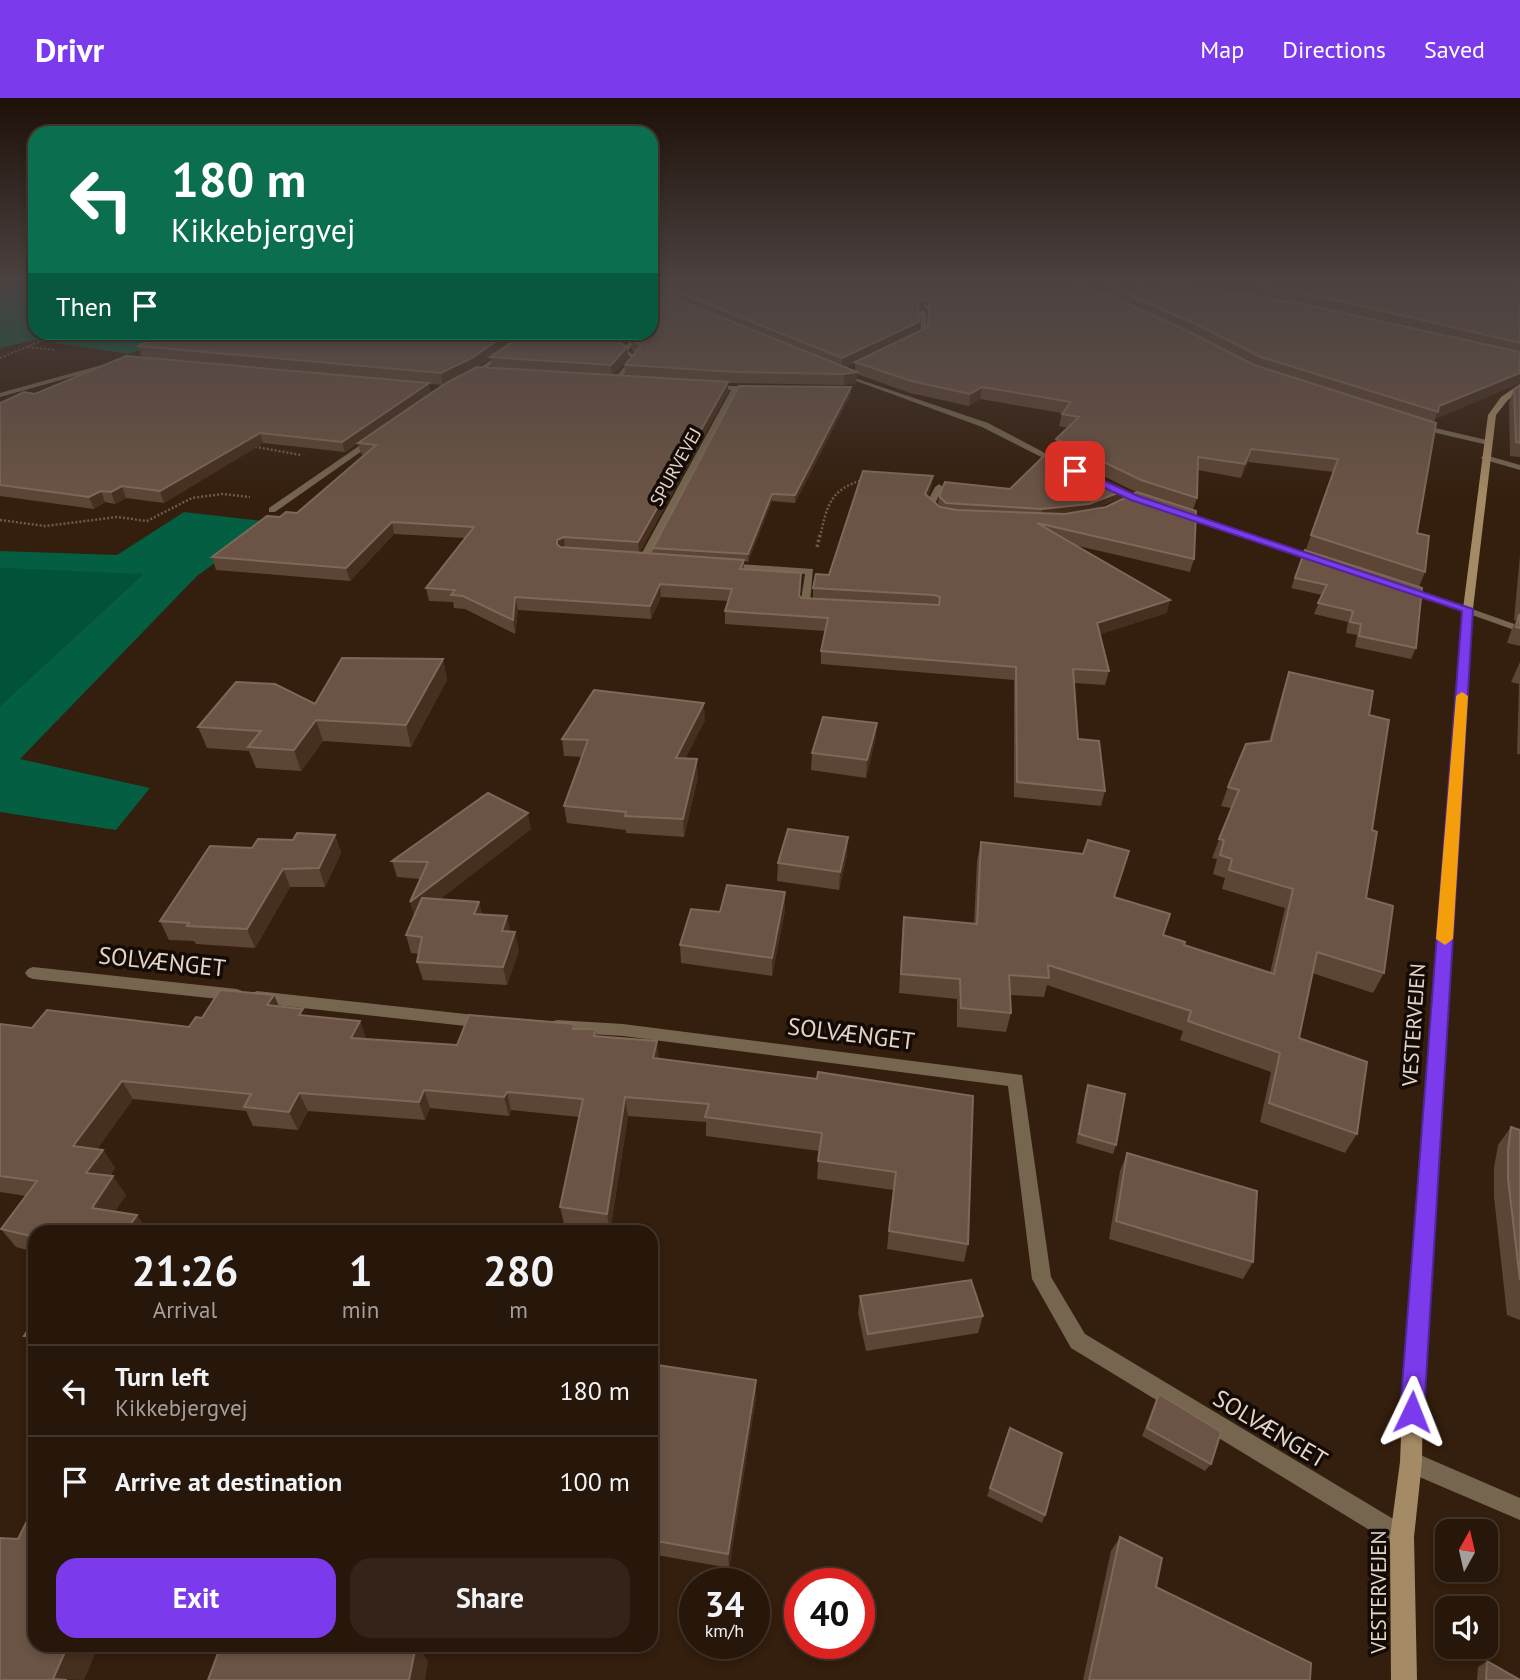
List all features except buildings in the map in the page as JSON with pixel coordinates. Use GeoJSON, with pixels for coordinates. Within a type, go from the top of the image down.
{"type":"FeatureCollection","features":[{"type":"Feature","properties":{"kind":"street"},"geometry":{"type":"LineString","coordinates":[[456,384],[508,352]]}},
{"type":"Feature","properties":{"kind":"street"},"geometry":{"type":"LineString","coordinates":[[615,381],[636,358],[625,352]]}},
{"type":"Feature","properties":{"kind":"street"},"geometry":{"type":"LineString","coordinates":[[0,395],[129,361]]}},
{"type":"Feature","properties":{"kind":"street"},"geometry":{"type":"LineString","coordinates":[[830,369],[985,425],[1065,465]]}},
{"type":"Feature","properties":{"kind":"street"},"geometry":{"type":"LineString","coordinates":[[842,374],[854,369]]}},
{"type":"Feature","properties":{"kind":"street"},"geometry":{"type":"LineString","coordinates":[[477,373],[491,373]]}},
{"type":"Feature","properties":{"kind":"street"},"geometry":{"type":"LineString","coordinates":[[601,380],[628,382]]}},
{"type":"Feature","properties":{"kind":"street"},"geometry":{"type":"LineString","coordinates":[[696,386],[761,389]]}},
{"type":"Feature","properties":{"kind":"street","name":"VESTERVEJEN"},"geometry":{"type":"LineString","coordinates":[[1404,1680],[1402,1537],[1411,1462],[1412,1387],[1468,609],[1492,415],[1504,399],[1520,386]]}},
{"type":"Feature","properties":{"kind":"street"},"geometry":{"type":"LineString","coordinates":[[855,389],[876,387]]}},
{"type":"Feature","properties":{"kind":"street","name":"SPURVEVEJ"},"geometry":{"type":"LineString","coordinates":[[643,560],[736,388]]}},
{"type":"Feature","properties":{"kind":"street"},"geometry":{"type":"LineString","coordinates":[[1404,422],[1488,443]]}},
{"type":"Feature","properties":{"kind":"street"},"geometry":{"type":"LineString","coordinates":[[272,510],[378,436]]}},
{"type":"Feature","properties":{"kind":"street"},"geometry":{"type":"LineString","coordinates":[[1485,457],[1520,468]]}},
{"type":"Feature","properties":{"kind":"street"},"geometry":{"type":"LineString","coordinates":[[939,487],[930,504],[942,515],[955,516]]}},
{"type":"Feature","properties":{"kind":"street"},"geometry":{"type":"LineString","coordinates":[[1173,511],[1327,562]]}},
{"type":"Feature","properties":{"kind":"street"},"geometry":{"type":"LineString","coordinates":[[630,559],[657,561]]}},
{"type":"Feature","properties":{"kind":"street"},"geometry":{"type":"LineString","coordinates":[[712,565],[810,571],[805,606],[831,607]]}},
{"type":"Feature","properties":{"kind":"street"},"geometry":{"type":"LineString","coordinates":[[1391,584],[1520,629]]}},
{"type":"Feature","properties":{"kind":"street","name":"SOLVÆNGET"},"geometry":{"type":"LineString","coordinates":[[33,973],[500,1023]]}},
{"type":"Feature","properties":{"kind":"street","name":"SOLVÆNGET"},"geometry":{"type":"LineString","coordinates":[[540,1025],[623,1030],[1016,1080],[1042,1279],[1078,1341],[1402,1537]]}},
{"type":"Feature","properties":{"kind":"street"},"geometry":{"type":"LineString","coordinates":[[1411,1462],[1520,1509]]}},
{"type":"Feature","properties":{"kind":"path"},"geometry":{"type":"LineString","coordinates":[[243,445],[345,460]]}},
{"type":"Feature","properties":{"kind":"path"},"geometry":{"type":"LineString","coordinates":[[0,520],[45,526],[117,517],[147,522],[182,502],[204,495],[222,494],[285,501]]}},
{"type":"Feature","properties":{"kind":"green space"},"geometry":{"type":"Polygon","coordinates":[[[184,512],[271,522],[197,576],[20,759],[150,788],[116,830],[0,812],[0,706],[143,574],[0,568],[0,551],[117,555],[184,512]]]}},
{"type":"Feature","properties":{"kind":"green space"},"geometry":{"type":"Polygon","coordinates":[[[0,568],[144,573],[0,706],[0,568]]]}},
{"type":"Feature","properties":{"kind":"slow traffic"},"geometry":{"type":"LineString","coordinates":[[1445,939],[1462,696]]}},
{"type":"Feature","properties":{"kind":"route"},"geometry":{"type":"LineString","coordinates":[[1075,471],[1134,498],[1468,609],[1412,1412]]}}]}
